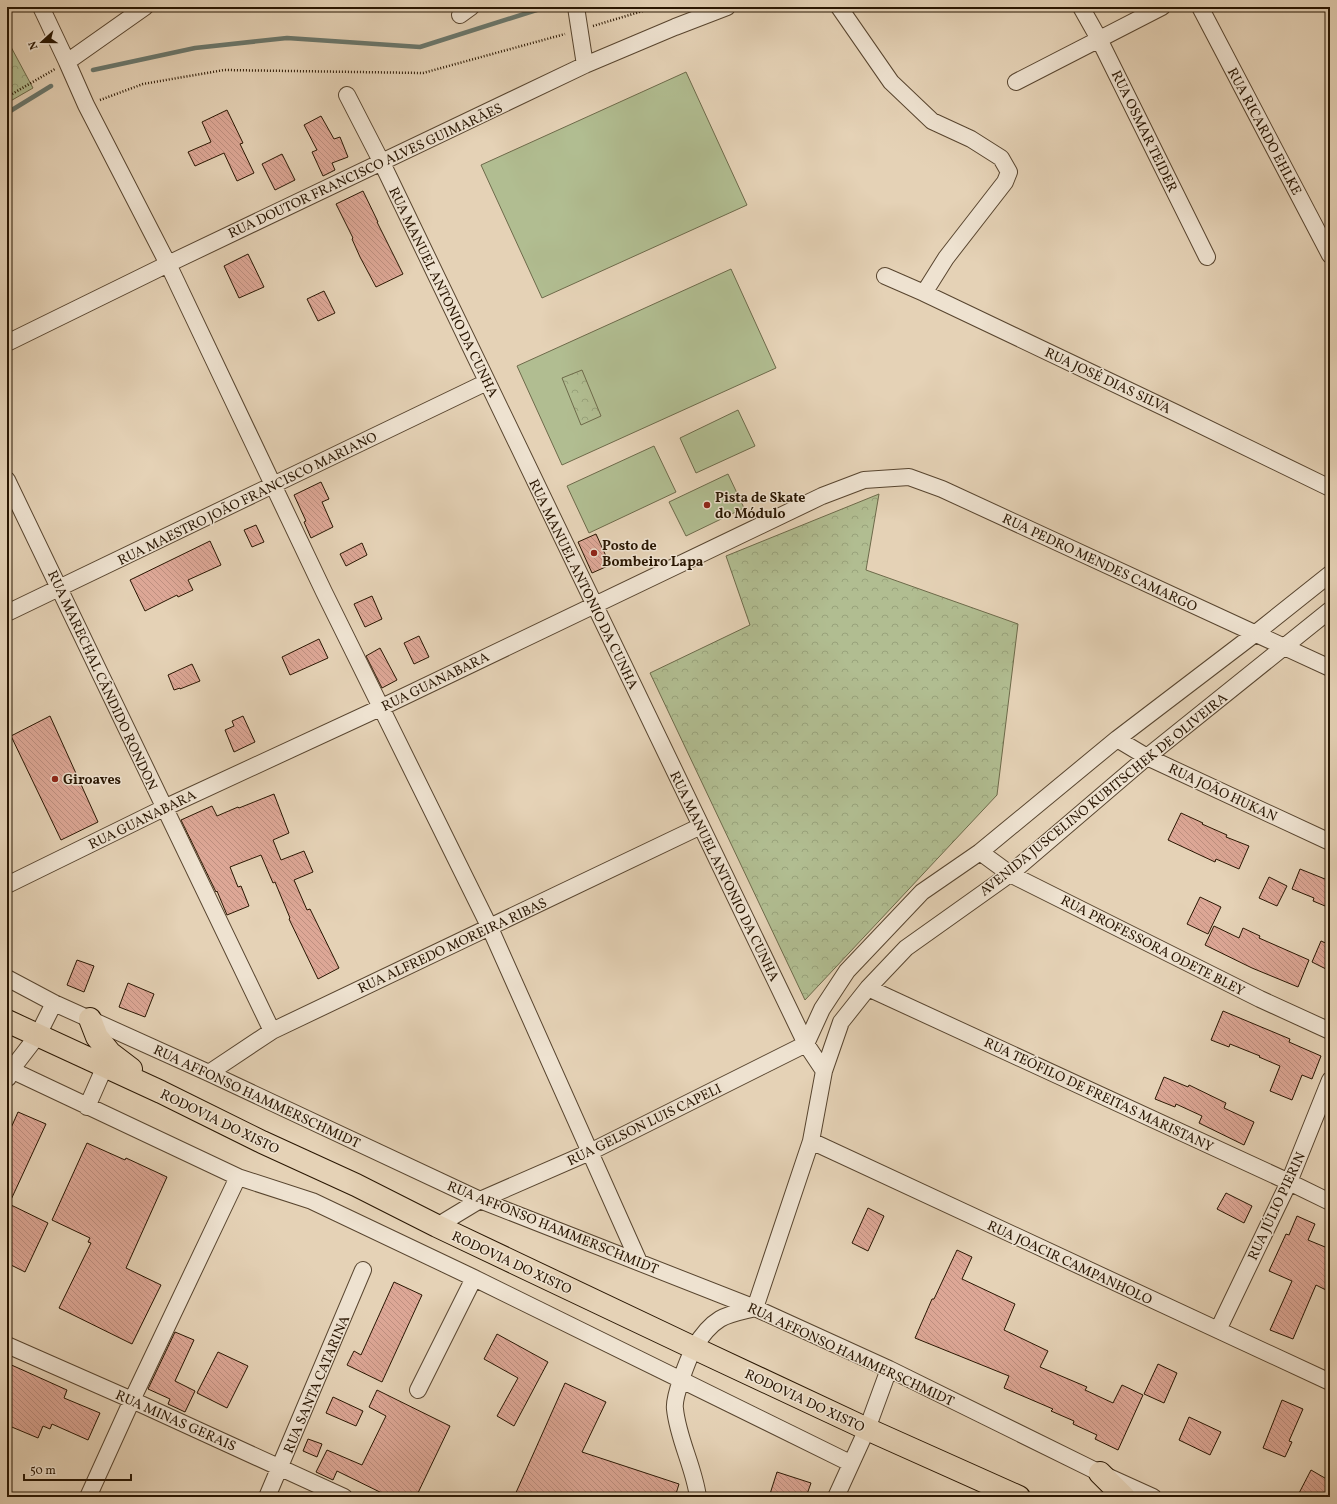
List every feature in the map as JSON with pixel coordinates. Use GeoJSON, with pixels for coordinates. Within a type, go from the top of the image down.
{"type":"FeatureCollection","features":[{"type":"Feature","properties":{"kind":"highway"},"geometry":{"type":"LineString","coordinates":[[90,1019],[97,1037],[110,1053],[160,1092]]}},
{"type":"Feature","properties":{"kind":"highway","name":"RODOVIA DO XISTO"},"geometry":{"type":"LineString","coordinates":[[7,1021],[356,1185],[437,1226],[694,1348],[867,1429],[1019,1497]]}},
{"type":"Feature","properties":{"kind":"highway"},"geometry":{"type":"LineString","coordinates":[[1100,1473],[1124,1497]]}},
{"type":"Feature","properties":{"kind":"street"},"geometry":{"type":"LineString","coordinates":[[41,7],[68,62],[86,105],[168,264],[272,485],[380,708],[490,928],[638,1262]]}},
{"type":"Feature","properties":{"kind":"street"},"geometry":{"type":"LineString","coordinates":[[68,62],[145,7]]}},
{"type":"Feature","properties":{"kind":"street"},"geometry":{"type":"LineString","coordinates":[[576,7],[585,65]]}},
{"type":"Feature","properties":{"kind":"street","name":"RUA DOUTOR FRANCISCO ALVES GUIMARÃES"},"geometry":{"type":"LineString","coordinates":[[7,343],[168,264],[585,65],[674,27],[727,7]]}},
{"type":"Feature","properties":{"kind":"street"},"geometry":{"type":"LineString","coordinates":[[839,7],[891,82],[932,121],[971,139],[1001,158],[1009,172],[1004,182],[946,258],[924,293]]}},
{"type":"Feature","properties":{"kind":"street","name":"RUA OSMAR TEIDER"},"geometry":{"type":"LineString","coordinates":[[1082,7],[1207,257]]}},
{"type":"Feature","properties":{"kind":"street"},"geometry":{"type":"LineString","coordinates":[[1016,82],[1162,7]]}},
{"type":"Feature","properties":{"kind":"street","name":"RUA RICARDO EHLKE"},"geometry":{"type":"LineString","coordinates":[[1200,7],[1330,255]]}},
{"type":"Feature","properties":{"kind":"street","name":"RUA MANUEL ANTONIO DA CUNHA"},"geometry":{"type":"LineString","coordinates":[[347,95],[382,163],[806,1044],[824,1071]]}},
{"type":"Feature","properties":{"kind":"street","name":"RUA JOSÉ DIAS SILVA"},"geometry":{"type":"LineString","coordinates":[[884,276],[924,293],[1330,488]]}},
{"type":"Feature","properties":{"kind":"street","name":"RUA MAESTRO JOÃO FRANCISCO MARIANO"},"geometry":{"type":"LineString","coordinates":[[7,613],[487,382]]}},
{"type":"Feature","properties":{"kind":"street","name":"RUA PEDRO MENDES CAMARGO"},"geometry":{"type":"LineString","coordinates":[[864,480],[909,477],[942,489],[1330,668]]}},
{"type":"Feature","properties":{"kind":"street","name":"RUA MARECHAL CÂNDIDO RONDON"},"geometry":{"type":"LineString","coordinates":[[7,480],[272,1031]]}},
{"type":"Feature","properties":{"kind":"street","name":"RUA GUANABARA"},"geometry":{"type":"LineString","coordinates":[[7,885],[164,808],[380,708],[822,496],[864,480]]}},
{"type":"Feature","properties":{"kind":"street"},"geometry":{"type":"LineString","coordinates":[[806,1044],[822,1009],[847,971],[922,892],[980,852],[1117,739],[1256,633],[1330,574]]}},
{"type":"Feature","properties":{"kind":"street","name":"AVENIDA JUSCELINO KUBITSCHEK DE OLIVEIRA"},"geometry":{"type":"LineString","coordinates":[[755,1308],[811,1141],[824,1071],[841,1022],[868,988],[906,948],[1010,874],[1147,757],[1330,610]]}},
{"type":"Feature","properties":{"kind":"street","name":"RUA JOÃO HUKAN"},"geometry":{"type":"LineString","coordinates":[[1117,739],[1147,757],[1330,842]]}},
{"type":"Feature","properties":{"kind":"street","name":"RUA ALFREDO MOREIRA RIBAS"},"geometry":{"type":"LineString","coordinates":[[209,1073],[272,1031],[701,826]]}},
{"type":"Feature","properties":{"kind":"street","name":"RUA PROFESSORA ODETE BLEY"},"geometry":{"type":"LineString","coordinates":[[980,852],[1010,874],[1253,996],[1330,1032]]}},
{"type":"Feature","properties":{"kind":"street","name":"RUA AFFONSO HAMMERSCHMIDT"},"geometry":{"type":"LineString","coordinates":[[7,978],[54,1003],[209,1073],[480,1200],[755,1308],[889,1369],[1100,1473],[1153,1497]]}},
{"type":"Feature","properties":{"kind":"street","name":"RUA TEÓFILO DE FREITAS MARISTANY"},"geometry":{"type":"LineString","coordinates":[[868,988],[1330,1202]]}},
{"type":"Feature","properties":{"kind":"street"},"geometry":{"type":"LineString","coordinates":[[54,1003],[38,1035],[8,1072],[238,1177],[312,1200],[850,1463]]}},
{"type":"Feature","properties":{"kind":"street","name":"RUA GELSON LUIS CAPELI"},"geometry":{"type":"LineString","coordinates":[[437,1226],[480,1200],[590,1152],[806,1044]]}},
{"type":"Feature","properties":{"kind":"street"},"geometry":{"type":"LineString","coordinates":[[87,1107],[105,1066]]}},
{"type":"Feature","properties":{"kind":"street","name":"RUA JÚLIO PIERIN"},"geometry":{"type":"LineString","coordinates":[[1218,1330],[1289,1182],[1330,1080]]}},
{"type":"Feature","properties":{"kind":"street","name":"RUA JOACIR CAMPANHOLO"},"geometry":{"type":"LineString","coordinates":[[811,1141],[1330,1382]]}},
{"type":"Feature","properties":{"kind":"street"},"geometry":{"type":"LineString","coordinates":[[88,1497],[132,1400],[238,1177]]}},
{"type":"Feature","properties":{"kind":"street","name":"RUA SANTA CATARINA"},"geometry":{"type":"LineString","coordinates":[[268,1497],[363,1270]]}},
{"type":"Feature","properties":{"kind":"street"},"geometry":{"type":"LineString","coordinates":[[418,1390],[474,1278]]}},
{"type":"Feature","properties":{"kind":"street"},"geometry":{"type":"LineString","coordinates":[[698,1497],[677,1423],[674,1407],[681,1380],[694,1348],[710,1327],[720,1319],[730,1314],[755,1308]]}},
{"type":"Feature","properties":{"kind":"street","name":"RUA MINAS GERAIS"},"geometry":{"type":"LineString","coordinates":[[7,1345],[281,1467],[344,1497]]}},
{"type":"Feature","properties":{"kind":"street"},"geometry":{"type":"LineString","coordinates":[[836,1497],[850,1463],[867,1429],[889,1369]]}},
{"type":"Feature","properties":{"kind":"path"},"geometry":{"type":"LineString","coordinates":[[86,105],[143,84],[224,70],[423,73],[580,30],[656,7]]}},
{"type":"Feature","properties":{"kind":"path"},"geometry":{"type":"LineString","coordinates":[[7,97],[68,62]]}},
{"type":"Feature","properties":{"kind":"green space"},"geometry":{"type":"Polygon","coordinates":[[[11,47],[33,88],[7,103],[7,50],[11,47]]]}},
{"type":"Feature","properties":{"kind":"green space"},"geometry":{"type":"Polygon","coordinates":[[[686,72],[747,205],[542,298],[481,165],[686,72]]]}},
{"type":"Feature","properties":{"kind":"green space"},"geometry":{"type":"Polygon","coordinates":[[[731,269],[776,368],[562,465],[517,366],[731,269]]]}},
{"type":"Feature","properties":{"kind":"green space"},"geometry":{"type":"Polygon","coordinates":[[[582,370],[601,416],[581,425],[562,378],[582,370]]]}},
{"type":"Feature","properties":{"kind":"green space"},"geometry":{"type":"Polygon","coordinates":[[[738,410],[755,446],[696,473],[680,438],[738,410]]]}},
{"type":"Feature","properties":{"kind":"green space"},"geometry":{"type":"Polygon","coordinates":[[[654,446],[676,492],[589,533],[567,486],[654,446]]]}},
{"type":"Feature","properties":{"kind":"green space","name":"Pista de Skate do Módulo"},"geometry":{"type":"Polygon","coordinates":[[[728,474],[744,508],[686,536],[669,502],[728,474]]]}},
{"type":"Feature","properties":{"kind":"green space"},"geometry":{"type":"Polygon","coordinates":[[[879,494],[866,570],[1018,624],[997,795],[805,1000],[650,673],[750,625],[726,556],[879,494]]]}},
{"type":"Feature","properties":{"kind":"building"},"geometry":{"type":"Polygon","coordinates":[[[227,110],[243,143],[240,144],[254,173],[237,181],[224,153],[195,166],[188,152],[211,142],[202,122],[227,110]]]}},
{"type":"Feature","properties":{"kind":"building"},"geometry":{"type":"Polygon","coordinates":[[[321,116],[334,139],[340,137],[348,157],[332,163],[335,170],[323,176],[312,152],[317,150],[304,125],[321,116]]]}},
{"type":"Feature","properties":{"kind":"building"},"geometry":{"type":"Polygon","coordinates":[[[282,154],[295,180],[275,190],[262,164],[282,154]]]}},
{"type":"Feature","properties":{"kind":"building"},"geometry":{"type":"Polygon","coordinates":[[[363,191],[403,274],[376,287],[360,257],[352,239],[353,238],[336,204],[363,191]]]}},
{"type":"Feature","properties":{"kind":"building"},"geometry":{"type":"Polygon","coordinates":[[[248,254],[264,287],[239,298],[224,266],[248,254]]]}},
{"type":"Feature","properties":{"kind":"building"},"geometry":{"type":"Polygon","coordinates":[[[324,291],[335,313],[318,321],[307,299],[324,291]]]}},
{"type":"Feature","properties":{"kind":"building"},"geometry":{"type":"Polygon","coordinates":[[[321,482],[329,499],[322,502],[333,527],[311,538],[304,522],[306,521],[294,495],[321,482]]]}},
{"type":"Feature","properties":{"kind":"building"},"geometry":{"type":"Polygon","coordinates":[[[256,525],[264,542],[252,547],[244,530],[256,525]]]}},
{"type":"Feature","properties":{"kind":"building","name":"Posto de Bombeiro Lapa"},"geometry":{"type":"Polygon","coordinates":[[[596,534],[610,565],[592,573],[578,542],[596,534]]]}},
{"type":"Feature","properties":{"kind":"building"},"geometry":{"type":"Polygon","coordinates":[[[210,541],[221,565],[188,580],[193,590],[178,597],[177,595],[145,611],[130,580],[210,541]]]}},
{"type":"Feature","properties":{"kind":"building"},"geometry":{"type":"Polygon","coordinates":[[[362,543],[367,555],[346,566],[340,554],[362,543]]]}},
{"type":"Feature","properties":{"kind":"building"},"geometry":{"type":"Polygon","coordinates":[[[372,596],[382,619],[365,627],[354,604],[372,596]]]}},
{"type":"Feature","properties":{"kind":"building"},"geometry":{"type":"Polygon","coordinates":[[[419,636],[429,657],[414,664],[404,643],[419,636]]]}},
{"type":"Feature","properties":{"kind":"building"},"geometry":{"type":"Polygon","coordinates":[[[319,639],[328,658],[290,675],[282,657],[319,639]]]}},
{"type":"Feature","properties":{"kind":"building"},"geometry":{"type":"Polygon","coordinates":[[[380,648],[397,680],[382,688],[366,656],[380,648]]]}},
{"type":"Feature","properties":{"kind":"building"},"geometry":{"type":"Polygon","coordinates":[[[192,664],[200,681],[174,690],[168,675],[192,664]]]}},
{"type":"Feature","properties":{"kind":"building","name":"Giroaves"},"geometry":{"type":"Polygon","coordinates":[[[50,716],[98,822],[61,840],[11,736],[50,716]]]}},
{"type":"Feature","properties":{"kind":"building"},"geometry":{"type":"Polygon","coordinates":[[[243,716],[255,742],[234,752],[225,730],[234,726],[232,721],[243,716]]]}},
{"type":"Feature","properties":{"kind":"building"},"geometry":{"type":"Polygon","coordinates":[[[274,794],[289,833],[273,840],[281,860],[304,851],[313,872],[294,880],[307,910],[310,909],[339,968],[318,979],[289,919],[290,918],[275,882],[273,883],[261,855],[230,867],[238,887],[241,886],[249,906],[227,915],[217,891],[216,892],[181,820],[212,806],[217,816],[274,794]]]}},
{"type":"Feature","properties":{"kind":"building"},"geometry":{"type":"Polygon","coordinates":[[[1181,813],[1227,835],[1226,837],[1249,846],[1239,869],[1216,859],[1215,862],[1168,840],[1181,813]]]}},
{"type":"Feature","properties":{"kind":"building"},"geometry":{"type":"Polygon","coordinates":[[[1300,869],[1330,881],[1330,908],[1313,901],[1314,898],[1292,889],[1300,869]]]}},
{"type":"Feature","properties":{"kind":"building"},"geometry":{"type":"Polygon","coordinates":[[[1269,877],[1287,886],[1277,906],[1259,898],[1269,877]]]}},
{"type":"Feature","properties":{"kind":"building"},"geometry":{"type":"Polygon","coordinates":[[[1200,897],[1221,907],[1208,934],[1187,924],[1200,897]]]}},
{"type":"Feature","properties":{"kind":"building"},"geometry":{"type":"Polygon","coordinates":[[[1214,926],[1239,938],[1243,928],[1260,936],[1259,938],[1309,960],[1298,987],[1252,968],[1205,945],[1214,926]]]}},
{"type":"Feature","properties":{"kind":"building"},"geometry":{"type":"Polygon","coordinates":[[[1321,941],[1330,945],[1330,971],[1312,962],[1321,941]]]}},
{"type":"Feature","properties":{"kind":"building"},"geometry":{"type":"Polygon","coordinates":[[[77,960],[94,966],[84,992],[67,985],[77,960]]]}},
{"type":"Feature","properties":{"kind":"building"},"geometry":{"type":"Polygon","coordinates":[[[128,983],[154,994],[145,1017],[119,1007],[128,983]]]}},
{"type":"Feature","properties":{"kind":"building"},"geometry":{"type":"Polygon","coordinates":[[[1223,1011],[1290,1039],[1289,1042],[1321,1056],[1312,1079],[1302,1075],[1292,1100],[1270,1091],[1280,1066],[1230,1044],[1229,1047],[1211,1040],[1223,1011]]]}},
{"type":"Feature","properties":{"kind":"building"},"geometry":{"type":"Polygon","coordinates":[[[1164,1077],[1188,1087],[1189,1085],[1226,1103],[1224,1108],[1254,1122],[1244,1145],[1199,1123],[1202,1116],[1176,1104],[1175,1107],[1155,1099],[1164,1077]]]}},
{"type":"Feature","properties":{"kind":"building"},"geometry":{"type":"Polygon","coordinates":[[[18,1112],[46,1124],[9,1204],[48,1223],[25,1272],[7,1263],[7,1137],[18,1112]]]}},
{"type":"Feature","properties":{"kind":"building"},"geometry":{"type":"Polygon","coordinates":[[[87,1143],[125,1160],[126,1158],[167,1177],[126,1268],[161,1285],[132,1344],[59,1308],[91,1243],[88,1242],[90,1238],[52,1220],[87,1143]]]}},
{"type":"Feature","properties":{"kind":"building"},"geometry":{"type":"Polygon","coordinates":[[[1226,1193],[1252,1206],[1244,1223],[1217,1209],[1226,1193]]]}},
{"type":"Feature","properties":{"kind":"building"},"geometry":{"type":"Polygon","coordinates":[[[868,1208],[884,1216],[868,1251],[852,1243],[868,1208]]]}},
{"type":"Feature","properties":{"kind":"building"},"geometry":{"type":"Polygon","coordinates":[[[1297,1216],[1315,1224],[1308,1240],[1330,1249],[1330,1254],[1326,1264],[1330,1266],[1330,1292],[1316,1285],[1293,1339],[1270,1330],[1292,1281],[1269,1271],[1286,1234],[1289,1235],[1297,1216]]]}},
{"type":"Feature","properties":{"kind":"building"},"geometry":{"type":"Polygon","coordinates":[[[957,1250],[972,1257],[962,1279],[1015,1304],[1004,1330],[1048,1351],[1040,1367],[1087,1387],[1085,1390],[1113,1403],[1122,1385],[1143,1395],[1118,1450],[1095,1439],[1097,1435],[1073,1424],[1074,1421],[1051,1411],[1053,1409],[1004,1388],[1009,1376],[915,1338],[932,1299],[934,1299],[957,1250]]]}},
{"type":"Feature","properties":{"kind":"building"},"geometry":{"type":"Polygon","coordinates":[[[394,1282],[422,1295],[382,1382],[347,1365],[354,1351],[361,1355],[394,1282]]]}},
{"type":"Feature","properties":{"kind":"building"},"geometry":{"type":"Polygon","coordinates":[[[175,1332],[194,1340],[175,1381],[195,1391],[185,1412],[168,1404],[170,1399],[148,1389],[175,1332]]]}},
{"type":"Feature","properties":{"kind":"building"},"geometry":{"type":"Polygon","coordinates":[[[497,1334],[548,1362],[514,1426],[497,1416],[518,1378],[484,1359],[497,1334]]]}},
{"type":"Feature","properties":{"kind":"building"},"geometry":{"type":"Polygon","coordinates":[[[218,1352],[248,1366],[227,1408],[197,1393],[218,1352]]]}},
{"type":"Feature","properties":{"kind":"building"},"geometry":{"type":"Polygon","coordinates":[[[7,1363],[67,1390],[64,1398],[100,1413],[88,1440],[52,1424],[50,1429],[43,1426],[38,1438],[7,1425],[7,1363]]]}},
{"type":"Feature","properties":{"kind":"building"},"geometry":{"type":"Polygon","coordinates":[[[1158,1364],[1177,1373],[1164,1403],[1144,1394],[1158,1364]]]}},
{"type":"Feature","properties":{"kind":"building"},"geometry":{"type":"Polygon","coordinates":[[[565,1383],[606,1402],[582,1452],[679,1484],[675,1497],[514,1497],[565,1383]]]}},
{"type":"Feature","properties":{"kind":"building"},"geometry":{"type":"Polygon","coordinates":[[[377,1390],[450,1426],[416,1497],[390,1497],[337,1471],[333,1480],[316,1472],[327,1450],[362,1465],[386,1416],[369,1407],[377,1390]]]}},
{"type":"Feature","properties":{"kind":"building"},"geometry":{"type":"Polygon","coordinates":[[[333,1397],[363,1411],[356,1426],[326,1413],[333,1397]]]}},
{"type":"Feature","properties":{"kind":"building"},"geometry":{"type":"Polygon","coordinates":[[[1282,1400],[1303,1409],[1289,1441],[1292,1442],[1285,1457],[1263,1448],[1282,1400]]]}},
{"type":"Feature","properties":{"kind":"building"},"geometry":{"type":"Polygon","coordinates":[[[1189,1417],[1221,1432],[1210,1455],[1179,1440],[1189,1417]]]}},
{"type":"Feature","properties":{"kind":"building"},"geometry":{"type":"Polygon","coordinates":[[[308,1439],[322,1444],[317,1457],[303,1451],[308,1439]]]}},
{"type":"Feature","properties":{"kind":"building"},"geometry":{"type":"Polygon","coordinates":[[[1311,1470],[1330,1481],[1330,1497],[1297,1497],[1311,1470]]]}},
{"type":"Feature","properties":{"kind":"building"},"geometry":{"type":"Polygon","coordinates":[[[777,1472],[811,1483],[806,1497],[769,1497],[777,1472]]]}},
{"type":"Feature","properties":{"kind":"waterway"},"geometry":{"type":"LineString","coordinates":[[93,70],[195,48],[287,38],[420,47],[546,7]]}},
{"type":"Feature","properties":{"kind":"waterway"},"geometry":{"type":"LineString","coordinates":[[7,113],[51,86]]}},
{"type":"Feature","properties":{"kind":"place","name":"Pista de Skate do Módulo"},"geometry":{"type":"Point","coordinates":[707,505]}},
{"type":"Feature","properties":{"kind":"place","name":"Posto de Bombeiro Lapa"},"geometry":{"type":"Point","coordinates":[594,553]}},
{"type":"Feature","properties":{"kind":"place","name":"Giroaves"},"geometry":{"type":"Point","coordinates":[55,779]}}]}
